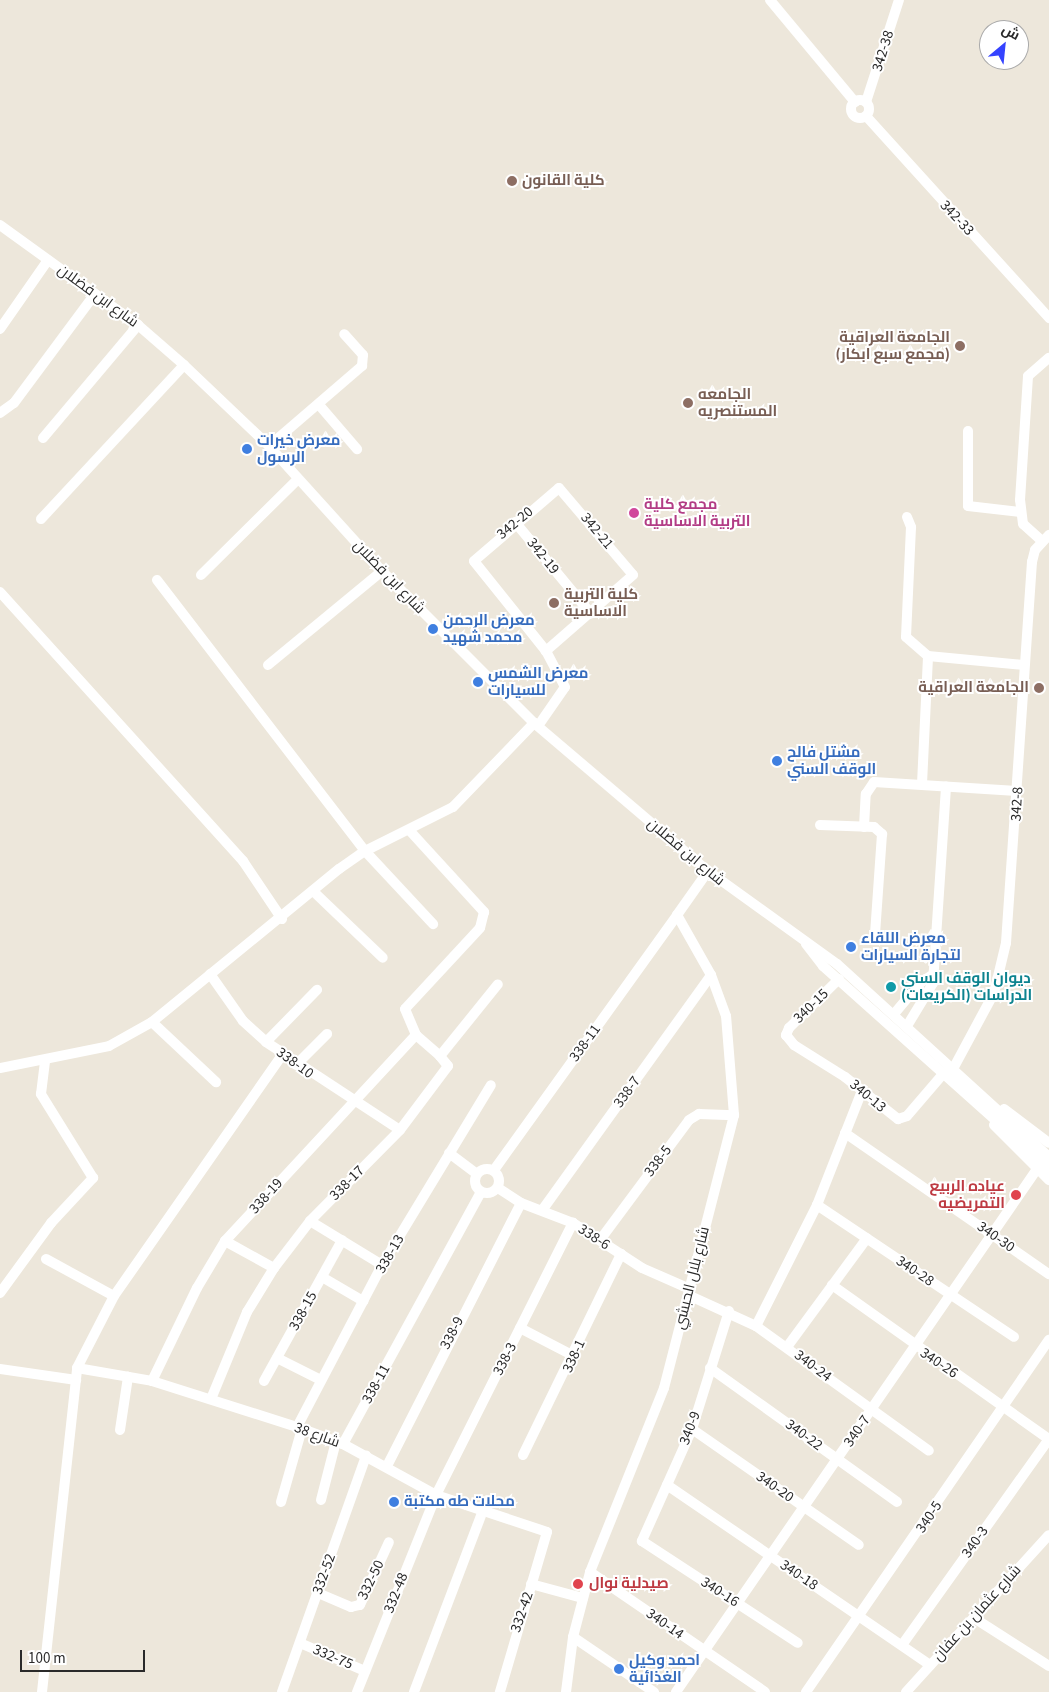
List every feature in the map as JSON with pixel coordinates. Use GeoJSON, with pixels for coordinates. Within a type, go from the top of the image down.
{"type":"FeatureCollection","features":[{"type":"Feature","properties":{"kind":"street"},"geometry":{"type":"LineString","coordinates":[[770,0],[855,102],[866,102]]}},
{"type":"Feature","properties":{"kind":"street","name":"342-38"},"geometry":{"type":"LineString","coordinates":[[866,116],[866,102],[899,0]]}},
{"type":"Feature","properties":{"kind":"street","name":"342-33"},"geometry":{"type":"LineString","coordinates":[[855,102],[853,115],[866,116],[1049,318]]}},
{"type":"Feature","properties":{"kind":"street","name":"شارع ابن فضلان"},"geometry":{"type":"LineString","coordinates":[[0,225],[138,325],[184,365],[269,446],[382,571],[536,724],[708,871],[806,944],[831,959],[953,1069],[989,1108],[1019,1135]]}},
{"type":"Feature","properties":{"kind":"street"},"geometry":{"type":"LineString","coordinates":[[0,329],[48,260]]}},
{"type":"Feature","properties":{"kind":"street"},"geometry":{"type":"LineString","coordinates":[[0,413],[19,396],[95,294]]}},
{"type":"Feature","properties":{"kind":"street"},"geometry":{"type":"LineString","coordinates":[[43,438],[138,325]]}},
{"type":"Feature","properties":{"kind":"street"},"geometry":{"type":"LineString","coordinates":[[269,446],[320,406],[364,362],[344,334]]}},
{"type":"Feature","properties":{"kind":"street"},"geometry":{"type":"LineString","coordinates":[[1045,538],[1023,524],[1020,512],[1028,376],[1049,358]]}},
{"type":"Feature","properties":{"kind":"street"},"geometry":{"type":"LineString","coordinates":[[40,520],[184,365]]}},
{"type":"Feature","properties":{"kind":"street"},"geometry":{"type":"LineString","coordinates":[[320,406],[357,449]]}},
{"type":"Feature","properties":{"kind":"street"},"geometry":{"type":"LineString","coordinates":[[968,431],[968,506],[1020,512]]}},
{"type":"Feature","properties":{"kind":"street"},"geometry":{"type":"LineString","coordinates":[[201,575],[298,479]]}},
{"type":"Feature","properties":{"kind":"street","name":"342-20"},"geometry":{"type":"LineString","coordinates":[[546,650],[474,561],[515,522],[559,488]]}},
{"type":"Feature","properties":{"kind":"street","name":"342-21"},"geometry":{"type":"LineString","coordinates":[[559,488],[633,575],[591,614]]}},
{"type":"Feature","properties":{"kind":"street"},"geometry":{"type":"LineString","coordinates":[[907,517],[911,527],[904,634],[928,656],[1024,664]]}},
{"type":"Feature","properties":{"kind":"street","name":"342-19"},"geometry":{"type":"LineString","coordinates":[[515,522],[591,614]]}},
{"type":"Feature","properties":{"kind":"street","name":"342-8"},"geometry":{"type":"LineString","coordinates":[[953,1069],[994,993],[1003,963],[1018,791],[1024,664],[1033,556],[1045,538]]}},
{"type":"Feature","properties":{"kind":"street"},"geometry":{"type":"LineString","coordinates":[[268,665],[382,571]]}},
{"type":"Feature","properties":{"kind":"street"},"geometry":{"type":"LineString","coordinates":[[157,580],[365,851],[433,924]]}},
{"type":"Feature","properties":{"kind":"street"},"geometry":{"type":"LineString","coordinates":[[0,592],[243,861],[282,918]]}},
{"type":"Feature","properties":{"kind":"street"},"geometry":{"type":"LineString","coordinates":[[0,1068],[45,1061],[109,1046],[152,1022],[365,851],[410,831],[453,807],[536,724],[565,687],[546,650],[591,614]]}},
{"type":"Feature","properties":{"kind":"street"},"geometry":{"type":"LineString","coordinates":[[922,784],[928,656]]}},
{"type":"Feature","properties":{"kind":"street"},"geometry":{"type":"LineString","coordinates":[[864,827],[866,794],[874,782],[1018,791]]}},
{"type":"Feature","properties":{"kind":"street"},"geometry":{"type":"LineString","coordinates":[[907,1026],[928,998],[934,974],[946,786]]}},
{"type":"Feature","properties":{"kind":"street"},"geometry":{"type":"LineString","coordinates":[[820,825],[874,827],[882,834],[875,933]]}},
{"type":"Feature","properties":{"kind":"street"},"geometry":{"type":"LineString","coordinates":[[410,831],[479,903],[484,919],[405,1009],[416,1035],[440,1056],[498,984]]}},
{"type":"Feature","properties":{"kind":"street"},"geometry":{"type":"LineString","coordinates":[[677,915],[708,871]]}},
{"type":"Feature","properties":{"kind":"street"},"geometry":{"type":"LineString","coordinates":[[314,892],[383,958]]}},
{"type":"Feature","properties":{"kind":"street","name":"شارع بلال الحبشي"},"geometry":{"type":"LineString","coordinates":[[566,1692],[572,1637],[590,1572],[664,1388],[734,1115],[726,1016],[711,975],[677,915]]}},
{"type":"Feature","properties":{"kind":"street","name":"338-11"},"geometry":{"type":"LineString","coordinates":[[494,1170],[677,915]]}},
{"type":"Feature","properties":{"kind":"street","name":"شارع ابن فضلان"},"geometry":{"type":"LineString","coordinates":[[806,944],[839,979],[943,1074],[989,1108]]}},
{"type":"Feature","properties":{"kind":"street","name":"338-10"},"geometry":{"type":"LineString","coordinates":[[210,974],[243,1021],[266,1042],[350,1102],[400,1130]]}},
{"type":"Feature","properties":{"kind":"street"},"geometry":{"type":"LineString","coordinates":[[894,1014],[920,983],[934,974]]}},
{"type":"Feature","properties":{"kind":"street","name":"338-7"},"geometry":{"type":"LineString","coordinates":[[543,1208],[711,975]]}},
{"type":"Feature","properties":{"kind":"street","name":"340-15"},"geometry":{"type":"LineString","coordinates":[[786,1035],[839,979]]}},
{"type":"Feature","properties":{"kind":"street"},"geometry":{"type":"LineString","coordinates":[[266,1042],[317,990]]}},
{"type":"Feature","properties":{"kind":"street"},"geometry":{"type":"LineString","coordinates":[[152,1022],[216,1082]]}},
{"type":"Feature","properties":{"kind":"street"},"geometry":{"type":"LineString","coordinates":[[296,1065],[327,1034]]}},
{"type":"Feature","properties":{"kind":"street","name":"338-19"},"geometry":{"type":"LineString","coordinates":[[152,1381],[196,1288],[225,1241],[350,1102],[416,1035]]}},
{"type":"Feature","properties":{"kind":"street","name":"340-13"},"geometry":{"type":"LineString","coordinates":[[786,1035],[902,1118],[943,1074]]}},
{"type":"Feature","properties":{"kind":"street"},"geometry":{"type":"LineString","coordinates":[[42,1692],[77,1368],[114,1296],[282,1055]]}},
{"type":"Feature","properties":{"kind":"street","name":"338-17"},"geometry":{"type":"LineString","coordinates":[[211,1399],[247,1312],[274,1268],[310,1220],[400,1130],[448,1066],[440,1056]]}},
{"type":"Feature","properties":{"kind":"street"},"geometry":{"type":"LineString","coordinates":[[0,1293],[52,1223],[93,1178],[41,1094],[45,1061]]}},
{"type":"Feature","properties":{"kind":"street","name":"338-13"},"geometry":{"type":"LineString","coordinates":[[281,1502],[299,1428],[321,1380],[382,1265],[492,1085]]}},
{"type":"Feature","properties":{"kind":"street"},"geometry":{"type":"LineString","coordinates":[[756,1326],[817,1204],[862,1091]]}},
{"type":"Feature","properties":{"kind":"street"},"geometry":{"type":"LineString","coordinates":[[989,1108],[1017,1117],[1049,1143]]}},
{"type":"Feature","properties":{"kind":"street"},"geometry":{"type":"LineString","coordinates":[[989,1108],[1002,1136],[1049,1180]]}},
{"type":"Feature","properties":{"kind":"street","name":"338-5"},"geometry":{"type":"LineString","coordinates":[[600,1240],[689,1120],[699,1114],[734,1115]]}},
{"type":"Feature","properties":{"kind":"street","name":"340-30"},"geometry":{"type":"LineString","coordinates":[[845,1133],[1049,1274]]}},
{"type":"Feature","properties":{"kind":"street"},"geometry":{"type":"LineString","coordinates":[[1019,1135],[1049,1157]]}},
{"type":"Feature","properties":{"kind":"street"},"geometry":{"type":"LineString","coordinates":[[1019,1135],[1049,1168]]}},
{"type":"Feature","properties":{"kind":"street"},"geometry":{"type":"LineString","coordinates":[[450,1153],[477,1174]]}},
{"type":"Feature","properties":{"kind":"street","name":"340-7"},"geometry":{"type":"LineString","coordinates":[[676,1692],[1037,1169]]}},
{"type":"Feature","properties":{"kind":"street"},"geometry":{"type":"LineString","coordinates":[[494,1170],[499,1176],[498,1188],[492,1193],[481,1192],[475,1181],[477,1174],[494,1170]]}},
{"type":"Feature","properties":{"kind":"street","name":"338-6"},"geometry":{"type":"LineString","coordinates":[[498,1188],[521,1203],[543,1208],[573,1223],[621,1254],[689,1292]]}},
{"type":"Feature","properties":{"kind":"street","name":"338-11"},"geometry":{"type":"LineString","coordinates":[[321,1500],[339,1442],[481,1192]]}},
{"type":"Feature","properties":{"kind":"street","name":"338-9"},"geometry":{"type":"LineString","coordinates":[[387,1466],[521,1203]]}},
{"type":"Feature","properties":{"kind":"street","name":"340-28"},"geometry":{"type":"LineString","coordinates":[[817,1204],[1014,1337]]}},
{"type":"Feature","properties":{"kind":"street"},"geometry":{"type":"LineString","coordinates":[[310,1220],[382,1265]]}},
{"type":"Feature","properties":{"kind":"street","name":"338-3"},"geometry":{"type":"LineString","coordinates":[[436,1495],[573,1223]]}},
{"type":"Feature","properties":{"kind":"street"},"geometry":{"type":"LineString","coordinates":[[787,1347],[867,1238]]}},
{"type":"Feature","properties":{"kind":"street","name":"338-15"},"geometry":{"type":"LineString","coordinates":[[264,1381],[342,1240]]}},
{"type":"Feature","properties":{"kind":"street"},"geometry":{"type":"LineString","coordinates":[[225,1241],[274,1268]]}},
{"type":"Feature","properties":{"kind":"street","name":"338-1"},"geometry":{"type":"LineString","coordinates":[[523,1455],[574,1356],[621,1254]]}},
{"type":"Feature","properties":{"kind":"street"},"geometry":{"type":"LineString","coordinates":[[46,1259],[114,1296]]}},
{"type":"Feature","properties":{"kind":"street"},"geometry":{"type":"LineString","coordinates":[[322,1277],[363,1301]]}},
{"type":"Feature","properties":{"kind":"street","name":"340-26"},"geometry":{"type":"LineString","coordinates":[[832,1285],[915,1347],[1049,1439]]}},
{"type":"Feature","properties":{"kind":"street","name":"340-24"},"geometry":{"type":"LineString","coordinates":[[689,1292],[756,1326],[929,1451]]}},
{"type":"Feature","properties":{"kind":"street","name":"340-9"},"geometry":{"type":"LineString","coordinates":[[642,1542],[692,1429],[729,1311]]}},
{"type":"Feature","properties":{"kind":"street"},"geometry":{"type":"LineString","coordinates":[[520,1328],[574,1356]]}},
{"type":"Feature","properties":{"kind":"street","name":"340-5"},"geometry":{"type":"LineString","coordinates":[[810,1691],[1049,1340]]}},
{"type":"Feature","properties":{"kind":"street"},"geometry":{"type":"LineString","coordinates":[[277,1358],[321,1380]]}},
{"type":"Feature","properties":{"kind":"street","name":"شارع 38"},"geometry":{"type":"LineString","coordinates":[[77,1368],[152,1381],[299,1428],[339,1442],[387,1466],[436,1495],[547,1532]]}},
{"type":"Feature","properties":{"kind":"street","name":"340-22"},"geometry":{"type":"LineString","coordinates":[[710,1368],[897,1502]]}},
{"type":"Feature","properties":{"kind":"street"},"geometry":{"type":"LineString","coordinates":[[0,1369],[76,1380]]}},
{"type":"Feature","properties":{"kind":"street"},"geometry":{"type":"LineString","coordinates":[[120,1430],[128,1377]]}},
{"type":"Feature","properties":{"kind":"street","name":"340-20"},"geometry":{"type":"LineString","coordinates":[[692,1429],[859,1545]]}},
{"type":"Feature","properties":{"kind":"street","name":"340-3"},"geometry":{"type":"LineString","coordinates":[[902,1645],[1049,1439]]}},
{"type":"Feature","properties":{"kind":"street","name":"332-52"},"geometry":{"type":"LineString","coordinates":[[282,1692],[366,1456]]}},
{"type":"Feature","properties":{"kind":"street","name":"340-18"},"geometry":{"type":"LineString","coordinates":[[666,1485],[930,1665]]}},
{"type":"Feature","properties":{"kind":"street","name":"332-48"},"geometry":{"type":"LineString","coordinates":[[357,1692],[436,1495]]}},
{"type":"Feature","properties":{"kind":"street"},"geometry":{"type":"LineString","coordinates":[[414,1692],[483,1510]]}},
{"type":"Feature","properties":{"kind":"street","name":"332-42"},"geometry":{"type":"LineString","coordinates":[[500,1692],[547,1532]]}},
{"type":"Feature","properties":{"kind":"street","name":"شارع عثمان بن عفان"},"geometry":{"type":"LineString","coordinates":[[906,1692],[1049,1535]]}},
{"type":"Feature","properties":{"kind":"street","name":"332-50"},"geometry":{"type":"LineString","coordinates":[[318,1594],[351,1607],[360,1605],[390,1542]]}},
{"type":"Feature","properties":{"kind":"street","name":"340-16"},"geometry":{"type":"LineString","coordinates":[[642,1542],[798,1643]]}},
{"type":"Feature","properties":{"kind":"street","name":"340-14"},"geometry":{"type":"LineString","coordinates":[[590,1572],[765,1692]]}},
{"type":"Feature","properties":{"kind":"street"},"geometry":{"type":"LineString","coordinates":[[531,1584],[583,1598]]}},
{"type":"Feature","properties":{"kind":"street"},"geometry":{"type":"LineString","coordinates":[[974,1618],[1049,1666]]}},
{"type":"Feature","properties":{"kind":"street"},"geometry":{"type":"LineString","coordinates":[[572,1637],[654,1692]]}},
{"type":"Feature","properties":{"kind":"street","name":"332-75"},"geometry":{"type":"LineString","coordinates":[[300,1644],[365,1671]]}},
{"type":"Feature","properties":{"kind":"place","name":"كلية القانون"},"geometry":{"type":"Point","coordinates":[512,181]}},
{"type":"Feature","properties":{"kind":"place","name":"الجامعة العراقية (مجمع سبع ابكار)"},"geometry":{"type":"Point","coordinates":[960,346]}},
{"type":"Feature","properties":{"kind":"place","name":"الجامعه المستنصريه"},"geometry":{"type":"Point","coordinates":[688,403]}},
{"type":"Feature","properties":{"kind":"place","name":"معرض خيرات الرسول"},"geometry":{"type":"Point","coordinates":[247,449]}},
{"type":"Feature","properties":{"kind":"place","name":"مجمع كلية التربية الاساسية"},"geometry":{"type":"Point","coordinates":[634,513]}},
{"type":"Feature","properties":{"kind":"place","name":"كلية التربية الاساسية"},"geometry":{"type":"Point","coordinates":[554,603]}},
{"type":"Feature","properties":{"kind":"place","name":"معرض الرحمن محمد شهيد"},"geometry":{"type":"Point","coordinates":[433,629]}},
{"type":"Feature","properties":{"kind":"place","name":"معرض الشمس للسيارات"},"geometry":{"type":"Point","coordinates":[478,682]}},
{"type":"Feature","properties":{"kind":"place","name":"الجامعة العراقية"},"geometry":{"type":"Point","coordinates":[1039,688]}},
{"type":"Feature","properties":{"kind":"place","name":"مشتل فالح الوقف السني"},"geometry":{"type":"Point","coordinates":[777,761]}},
{"type":"Feature","properties":{"kind":"place","name":"معرض اللقاء لتجارة السيارات"},"geometry":{"type":"Point","coordinates":[851,947]}},
{"type":"Feature","properties":{"kind":"place","name":"ديوان الوقف السني الدراسات (الكريعات)"},"geometry":{"type":"Point","coordinates":[891,987]}},
{"type":"Feature","properties":{"kind":"place","name":"عياده الربيع التمريضيه"},"geometry":{"type":"Point","coordinates":[1016,1195]}},
{"type":"Feature","properties":{"kind":"place","name":"محلات طه مكتبة"},"geometry":{"type":"Point","coordinates":[394,1502]}},
{"type":"Feature","properties":{"kind":"place","name":"صيدلية نوال"},"geometry":{"type":"Point","coordinates":[578,1584]}},
{"type":"Feature","properties":{"kind":"place","name":"احمد وكيل الغذائية"},"geometry":{"type":"Point","coordinates":[619,1669]}}]}
